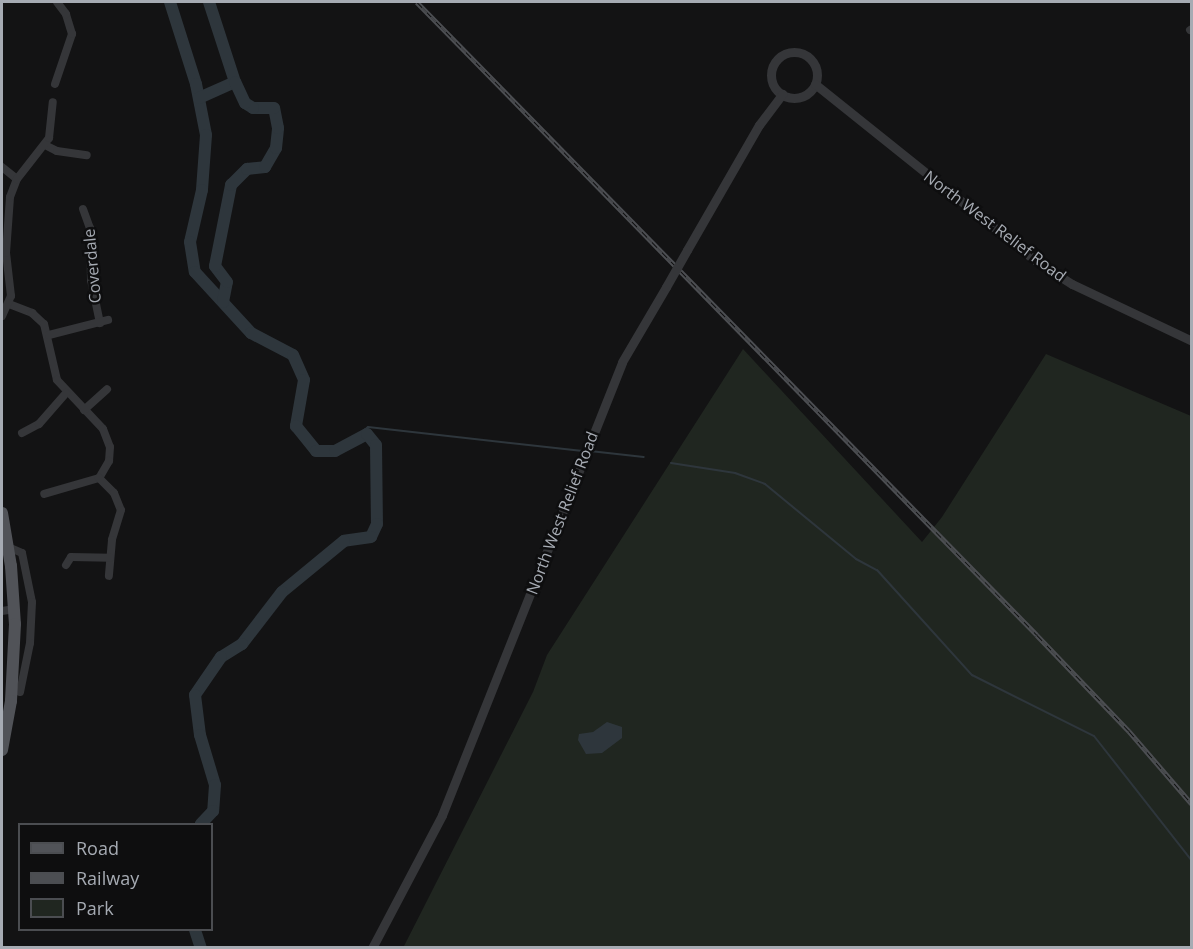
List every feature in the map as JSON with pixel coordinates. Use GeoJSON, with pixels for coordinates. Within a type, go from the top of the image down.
{"type":"FeatureCollection","features":[{"type":"Feature","properties":{"kind":"main road"},"geometry":{"type":"LineString","coordinates":[[2,513],[15,609],[15,644],[2,742]]}},
{"type":"Feature","properties":{"kind":"street"},"geometry":{"type":"LineString","coordinates":[[55,84],[72,34],[66,14],[57,2]]}},
{"type":"Feature","properties":{"kind":"street"},"geometry":{"type":"LineString","coordinates":[[787,53],[808,58],[816,70],[815,84],[804,95],[782,94],[771,76],[776,62],[787,53]]}},
{"type":"Feature","properties":{"kind":"street","name":"North West Relief Road"},"geometry":{"type":"LineString","coordinates":[[815,84],[1036,261],[1072,284],[1191,341]]}},
{"type":"Feature","properties":{"kind":"street","name":"North West Relief Road"},"geometry":{"type":"LineString","coordinates":[[372,948],[442,815],[622,362],[759,125],[782,94]]}},
{"type":"Feature","properties":{"kind":"street"},"geometry":{"type":"LineString","coordinates":[[2,316],[9,304],[12,290],[4,260],[8,208],[17,179],[45,145],[53,124],[54,102]]}},
{"type":"Feature","properties":{"kind":"street"},"geometry":{"type":"LineString","coordinates":[[45,145],[57,151],[87,155]]}},
{"type":"Feature","properties":{"kind":"street"},"geometry":{"type":"LineString","coordinates":[[2,167],[17,179]]}},
{"type":"Feature","properties":{"kind":"street","name":"Coverdale"},"geometry":{"type":"LineString","coordinates":[[49,336],[104,321],[91,280],[90,228],[83,209]]}},
{"type":"Feature","properties":{"kind":"street"},"geometry":{"type":"LineString","coordinates":[[9,304],[37,316],[49,336],[55,372],[66,393],[103,429],[108,440],[109,461],[99,478],[44,494]]}},
{"type":"Feature","properties":{"kind":"street"},"geometry":{"type":"LineString","coordinates":[[84,410],[107,389]]}},
{"type":"Feature","properties":{"kind":"street"},"geometry":{"type":"LineString","coordinates":[[22,433],[39,423],[66,393]]}},
{"type":"Feature","properties":{"kind":"street"},"geometry":{"type":"LineString","coordinates":[[99,478],[114,493],[121,510],[110,558],[109,576]]}},
{"type":"Feature","properties":{"kind":"street"},"geometry":{"type":"LineString","coordinates":[[8,547],[22,553],[32,602],[30,643],[20,692]]}},
{"type":"Feature","properties":{"kind":"street"},"geometry":{"type":"LineString","coordinates":[[66,565],[71,557],[110,558]]}},
{"type":"Feature","properties":{"kind":"street"},"geometry":{"type":"LineString","coordinates":[[2,610],[15,609]]}},
{"type":"Feature","properties":{"kind":"street"},"geometry":{"type":"LineString","coordinates":[[15,644],[30,643]]}},
{"type":"Feature","properties":{"kind":"green space"},"geometry":{"type":"Polygon","coordinates":[[[743,349],[922,542],[942,517],[1046,354],[1191,416],[1191,947],[403,948],[533,692],[547,655],[743,349]]]}},
{"type":"Feature","properties":{"kind":"shaded area"},"geometry":{"type":"Polygon","coordinates":[[[607,722],[622,727],[622,738],[602,753],[586,754],[578,740],[579,734],[593,732],[607,722]]]}},
{"type":"Feature","properties":{"kind":"waterway"},"geometry":{"type":"LineString","coordinates":[[170,2],[196,84],[206,135],[202,190],[190,242],[195,272],[251,333],[293,355],[304,380],[296,426],[316,451],[335,451],[367,434],[376,445],[377,524],[371,537],[344,541],[282,592],[242,644],[221,657],[195,695],[200,735],[215,785],[213,811],[202,823]]}},
{"type":"Feature","properties":{"kind":"waterway"},"geometry":{"type":"LineString","coordinates":[[199,98],[235,82],[209,2]]}},
{"type":"Feature","properties":{"kind":"waterway"},"geometry":{"type":"LineString","coordinates":[[223,302],[227,282],[215,266],[231,185],[247,169],[265,167],[276,148],[278,128],[274,108],[253,108],[245,103],[235,82]]}},
{"type":"Feature","properties":{"kind":"waterway"},"geometry":{"type":"LineString","coordinates":[[358,436],[368,427],[583,451]]}},
{"type":"Feature","properties":{"kind":"waterway"},"geometry":{"type":"LineString","coordinates":[[590,451],[644,457]]}},
{"type":"Feature","properties":{"kind":"waterway"},"geometry":{"type":"LineString","coordinates":[[671,463],[735,473],[765,484],[856,559],[877,570],[972,675],[1094,736],[1192,861]]}},
{"type":"Feature","properties":{"kind":"waterway"},"geometry":{"type":"LineString","coordinates":[[195,931],[201,948]]}},
{"type":"Feature","properties":{"kind":"railway"},"geometry":{"type":"LineString","coordinates":[[417,2],[1037,635],[1129,731],[1192,804]]}}]}
